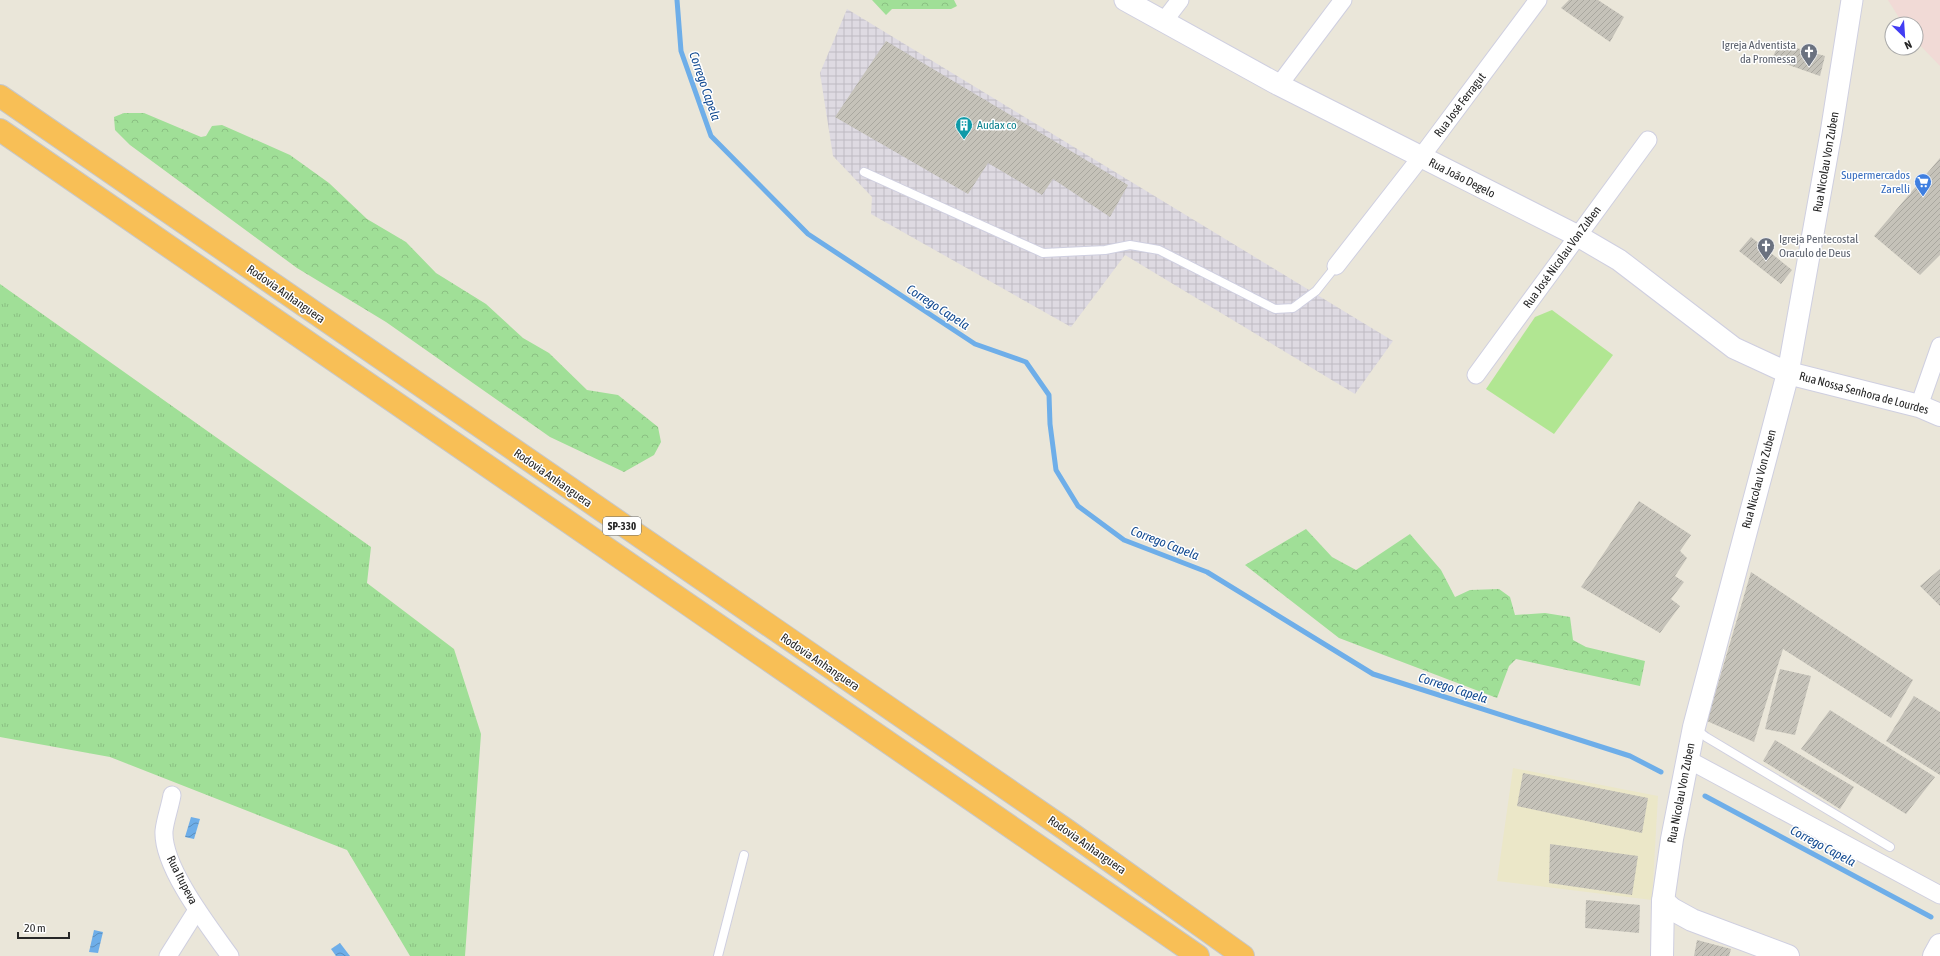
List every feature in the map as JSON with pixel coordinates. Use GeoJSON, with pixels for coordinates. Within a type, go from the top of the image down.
{"type":"FeatureCollection","features":[{"type":"Feature","properties":{"kind":"highway","name":"Rodovia Anhanguera"},"geometry":{"type":"LineString","coordinates":[[0,96],[1065,829],[1243,956]]}},
{"type":"Feature","properties":{"kind":"highway","name":"SP-330"},"geometry":{"type":"LineString","coordinates":[[0,130],[1198,956]]}},
{"type":"Feature","properties":{"kind":"main road","name":"Rua Nossa Senhora de Lourdes"},"geometry":{"type":"LineString","coordinates":[[1788,373],[1919,406],[1940,415]]}},
{"type":"Feature","properties":{"kind":"main road","name":"Rua Nicolau Von Zuben"},"geometry":{"type":"LineString","coordinates":[[1664,956],[1663,901],[1672,839],[1687,759],[1694,727],[1788,373]]}},
{"type":"Feature","properties":{"kind":"main road"},"geometry":{"type":"LineString","coordinates":[[1663,901],[1672,909],[1692,920],[1788,956]]}},
{"type":"Feature","properties":{"kind":"main road"},"geometry":{"type":"LineString","coordinates":[[1664,956],[1678,929],[1692,920]]}},
{"type":"Feature","properties":{"kind":"main road"},"geometry":{"type":"LineString","coordinates":[[1934,956],[1940,946]]}},
{"type":"Feature","properties":{"kind":"street","name":"Rua João Degelo"},"geometry":{"type":"LineString","coordinates":[[1125,0],[1279,85],[1578,236],[1619,260],[1734,348],[1788,373]]}},
{"type":"Feature","properties":{"kind":"street"},"geometry":{"type":"LineString","coordinates":[[1164,21],[1180,0]]}},
{"type":"Feature","properties":{"kind":"street"},"geometry":{"type":"LineString","coordinates":[[1279,85],[1343,0]]}},
{"type":"Feature","properties":{"kind":"street","name":"Rua José Ferragut"},"geometry":{"type":"LineString","coordinates":[[1336,266],[1421,157],[1538,0]]}},
{"type":"Feature","properties":{"kind":"street","name":"Rua Nicolau Von Zuben"},"geometry":{"type":"LineString","coordinates":[[1788,373],[1831,133],[1852,0]]}},
{"type":"Feature","properties":{"kind":"street","name":"Rua José Nicolau Von Zuben"},"geometry":{"type":"LineString","coordinates":[[1476,374],[1648,140]]}},
{"type":"Feature","properties":{"kind":"street"},"geometry":{"type":"LineString","coordinates":[[1919,406],[1940,346]]}},
{"type":"Feature","properties":{"kind":"street"},"geometry":{"type":"LineString","coordinates":[[1687,759],[1940,895]]}},
{"type":"Feature","properties":{"kind":"street","name":"Rua Itupeva"},"geometry":{"type":"LineString","coordinates":[[172,795],[164,832],[168,853],[182,885],[197,910],[230,956]]}},
{"type":"Feature","properties":{"kind":"street"},"geometry":{"type":"LineString","coordinates":[[168,956],[197,910]]}},
{"type":"Feature","properties":{"kind":"lane"},"geometry":{"type":"LineString","coordinates":[[864,172],[1043,253],[1105,250],[1130,245],[1160,250],[1275,309],[1293,308],[1316,291],[1336,266]]}},
{"type":"Feature","properties":{"kind":"lane"},"geometry":{"type":"LineString","coordinates":[[1694,727],[1706,737],[1890,847]]}},
{"type":"Feature","properties":{"kind":"lane"},"geometry":{"type":"LineString","coordinates":[[718,956],[744,854]]}},
{"type":"Feature","properties":{"kind":"shaded area"},"geometry":{"type":"Polygon","coordinates":[[[1888,0],[1940,0],[1940,66],[1924,49],[1924,16],[1898,16],[1888,0]]]}},
{"type":"Feature","properties":{"kind":"shaded area"},"geometry":{"type":"Polygon","coordinates":[[[847,9],[1393,341],[1355,394],[1125,255],[1071,327],[871,214],[872,197],[833,156],[820,73],[847,9]]]}},
{"type":"Feature","properties":{"kind":"shaded area"},"geometry":{"type":"Polygon","coordinates":[[[1513,768],[1658,796],[1652,900],[1497,881],[1513,768]]]}},
{"type":"Feature","properties":{"kind":"green space"},"geometry":{"type":"Polygon","coordinates":[[[872,0],[954,0],[957,6],[951,9],[892,9],[886,15],[872,0]]]}},
{"type":"Feature","properties":{"kind":"green space"},"geometry":{"type":"Polygon","coordinates":[[[124,113],[144,113],[201,137],[206,136],[212,126],[222,125],[290,155],[329,183],[367,219],[406,242],[436,273],[486,304],[523,338],[549,353],[587,390],[618,395],[658,427],[661,442],[654,455],[624,472],[550,437],[386,322],[297,268],[130,145],[115,130],[114,117],[124,113]]]}},
{"type":"Feature","properties":{"kind":"green space"},"geometry":{"type":"Polygon","coordinates":[[[0,284],[371,547],[367,583],[454,649],[481,734],[465,956],[410,956],[347,850],[110,757],[0,737],[0,284]]]}},
{"type":"Feature","properties":{"kind":"green space"},"geometry":{"type":"Polygon","coordinates":[[[1552,310],[1613,355],[1554,434],[1486,389],[1535,317],[1552,310]]]}},
{"type":"Feature","properties":{"kind":"green space"},"geometry":{"type":"Polygon","coordinates":[[[1306,529],[1332,557],[1356,570],[1410,534],[1441,570],[1455,597],[1470,590],[1499,589],[1510,597],[1515,615],[1545,613],[1570,617],[1573,640],[1586,647],[1645,661],[1640,686],[1516,659],[1509,666],[1497,698],[1339,638],[1245,565],[1306,529]]]}},
{"type":"Feature","properties":{"kind":"water"},"geometry":{"type":"Polygon","coordinates":[[[191,817],[200,819],[194,839],[185,837],[191,817]]]}},
{"type":"Feature","properties":{"kind":"water"},"geometry":{"type":"Polygon","coordinates":[[[94,930],[103,932],[98,953],[89,952],[94,930]]]}},
{"type":"Feature","properties":{"kind":"water"},"geometry":{"type":"Polygon","coordinates":[[[340,943],[350,956],[336,956],[331,949],[340,943]]]}},
{"type":"Feature","properties":{"kind":"building"},"geometry":{"type":"Polygon","coordinates":[[[1569,0],[1598,0],[1624,17],[1610,42],[1561,8],[1569,0]]]}},
{"type":"Feature","properties":{"kind":"building","name":"Audax co"},"geometry":{"type":"Polygon","coordinates":[[[886,41],[1128,185],[1110,217],[1053,179],[1042,195],[988,163],[968,194],[835,117],[886,41]]]}},
{"type":"Feature","properties":{"kind":"building","name":"Igreja Adventista da Promessa"},"geometry":{"type":"Polygon","coordinates":[[[1779,43],[1825,56],[1820,76],[1772,59],[1779,43]]]}},
{"type":"Feature","properties":{"kind":"building","name":"Supermercados Zarelli"},"geometry":{"type":"Polygon","coordinates":[[[1940,158],[1940,255],[1920,275],[1874,236],[1940,158]]]}},
{"type":"Feature","properties":{"kind":"building","name":"Igreja Pentecostal Oraculo de Deus"},"geometry":{"type":"Polygon","coordinates":[[[1751,237],[1792,270],[1781,284],[1739,251],[1751,237]]]}},
{"type":"Feature","properties":{"kind":"building"},"geometry":{"type":"Polygon","coordinates":[[[1639,501],[1691,535],[1680,551],[1687,558],[1675,576],[1684,582],[1671,599],[1680,606],[1660,633],[1581,587],[1639,501]]]}},
{"type":"Feature","properties":{"kind":"building"},"geometry":{"type":"Polygon","coordinates":[[[1940,569],[1940,606],[1920,586],[1940,569]]]}},
{"type":"Feature","properties":{"kind":"building"},"geometry":{"type":"Polygon","coordinates":[[[1751,572],[1913,680],[1891,718],[1783,649],[1754,742],[1707,721],[1751,572]]]}},
{"type":"Feature","properties":{"kind":"building"},"geometry":{"type":"Polygon","coordinates":[[[1780,669],[1811,676],[1795,735],[1765,729],[1780,669]]]}},
{"type":"Feature","properties":{"kind":"building"},"geometry":{"type":"Polygon","coordinates":[[[1914,696],[1940,712],[1940,775],[1886,741],[1914,696]]]}},
{"type":"Feature","properties":{"kind":"building"},"geometry":{"type":"Polygon","coordinates":[[[1830,710],[1935,777],[1906,814],[1801,749],[1830,710]]]}},
{"type":"Feature","properties":{"kind":"building"},"geometry":{"type":"Polygon","coordinates":[[[1775,740],[1854,787],[1840,809],[1763,761],[1775,740]]]}},
{"type":"Feature","properties":{"kind":"building"},"geometry":{"type":"Polygon","coordinates":[[[1523,773],[1648,798],[1642,833],[1517,806],[1523,773]]]}},
{"type":"Feature","properties":{"kind":"building"},"geometry":{"type":"Polygon","coordinates":[[[1550,844],[1638,856],[1632,895],[1549,883],[1550,844]]]}},
{"type":"Feature","properties":{"kind":"building"},"geometry":{"type":"Polygon","coordinates":[[[1586,900],[1640,905],[1639,933],[1585,928],[1586,900]]]}},
{"type":"Feature","properties":{"kind":"building"},"geometry":{"type":"Polygon","coordinates":[[[1697,940],[1731,949],[1729,956],[1694,956],[1697,940]]]}},
{"type":"Feature","properties":{"kind":"waterway","name":"Corrego Capela"},"geometry":{"type":"LineString","coordinates":[[677,0],[681,51],[711,136],[808,234],[975,344],[1026,362],[1049,395],[1050,424],[1056,470],[1078,506],[1124,540],[1207,572],[1373,674],[1630,756],[1661,772]]}},
{"type":"Feature","properties":{"kind":"waterway","name":"Corrego Capela"},"geometry":{"type":"LineString","coordinates":[[1705,796],[1931,917]]}},
{"type":"Feature","properties":{"kind":"place","name":"Igreja Adventista da Promessa"},"geometry":{"type":"Point","coordinates":[1809,67]}},
{"type":"Feature","properties":{"kind":"place","name":"Audax co"},"geometry":{"type":"Point","coordinates":[964,140]}},
{"type":"Feature","properties":{"kind":"place","name":"Supermercados Zarelli"},"geometry":{"type":"Point","coordinates":[1923,197]}},
{"type":"Feature","properties":{"kind":"place","name":"Igreja Pentecostal Oraculo de Deus"},"geometry":{"type":"Point","coordinates":[1766,261]}}]}
